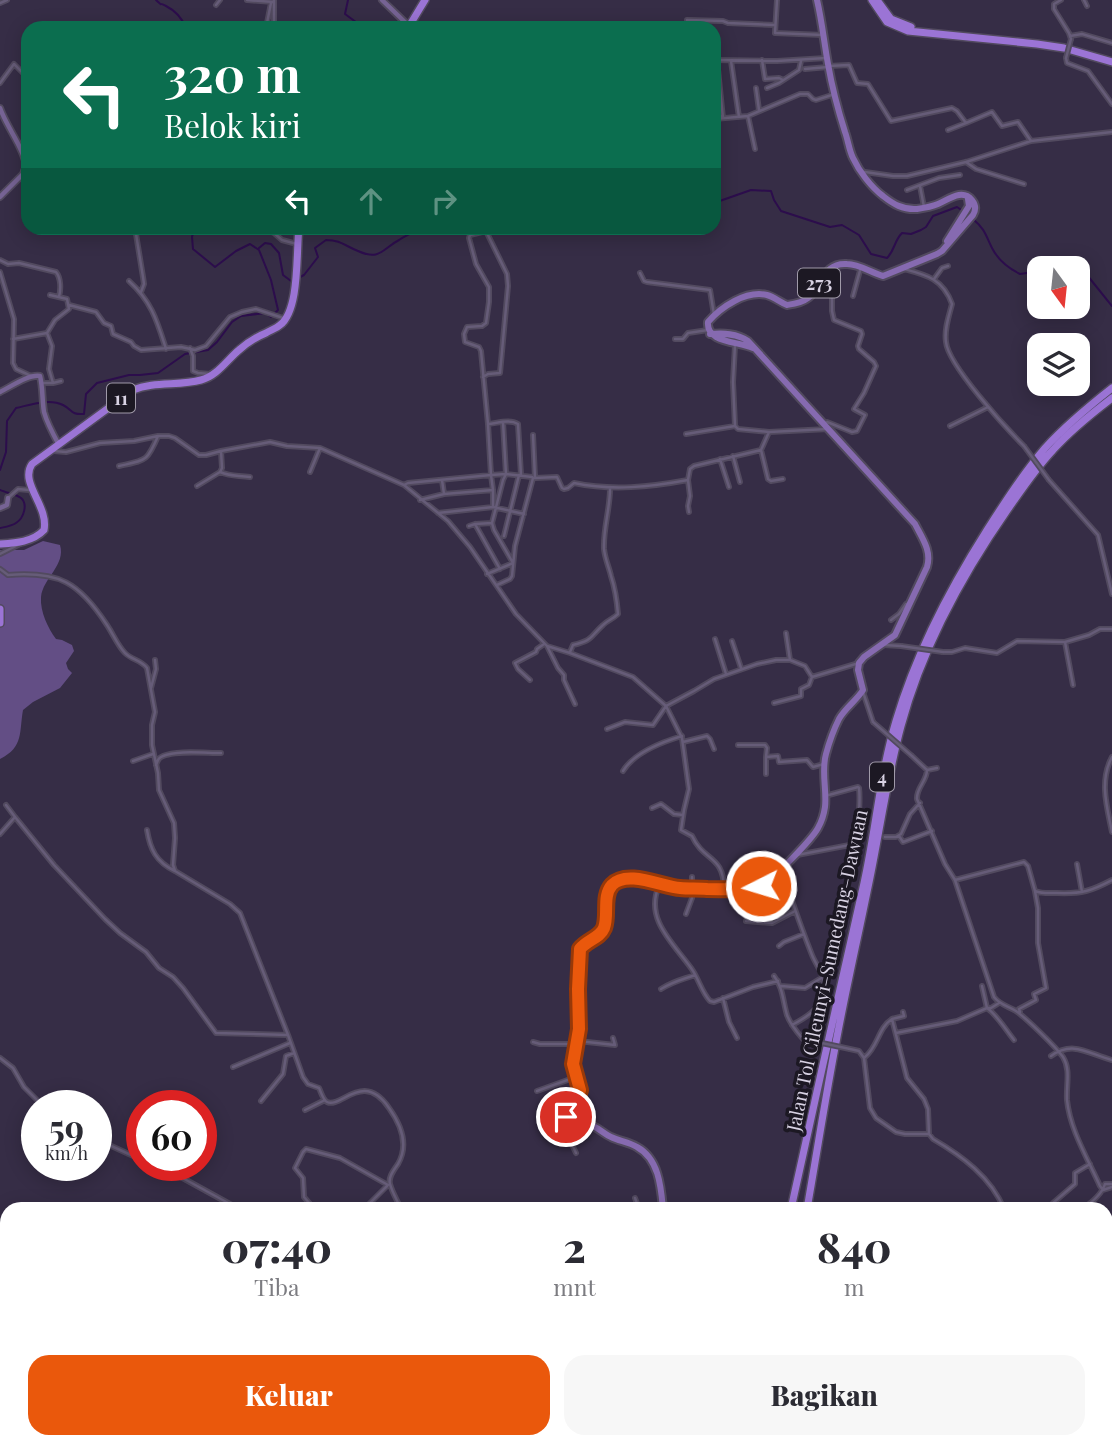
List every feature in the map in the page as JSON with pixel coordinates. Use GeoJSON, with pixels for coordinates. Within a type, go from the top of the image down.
{"type":"FeatureCollection","features":[{"type":"Feature","properties":{"kind":"highway"},"geometry":{"type":"LineString","coordinates":[[413,21],[425,0]]}},
{"type":"Feature","properties":{"kind":"highway"},"geometry":{"type":"LineString","coordinates":[[875,0],[887,22],[908,31],[1037,44],[1112,60]]}},
{"type":"Feature","properties":{"kind":"highway"},"geometry":{"type":"LineString","coordinates":[[286,319],[294,298],[298,235]]}},
{"type":"Feature","properties":{"kind":"highway","name":"11"},"geometry":{"type":"LineString","coordinates":[[25,541],[39,536],[45,527],[43,514],[28,479],[32,464],[137,388],[206,379],[247,344],[277,328],[286,319]]}},
{"type":"Feature","properties":{"kind":"highway","name":"Jalan Tol Cileunyi–Sumedang–Dawuan"},"geometry":{"type":"LineString","coordinates":[[808,1202],[837,1037],[887,782],[902,723],[920,670],[944,614],[998,523],[1052,450],[1112,388]]}},
{"type":"Feature","properties":{"kind":"highway","name":"Jalan Tol Cileunyi–Sumedang–Dawuan"},"geometry":{"type":"LineString","coordinates":[[793,1202],[867,869],[881,782],[895,722],[915,668],[938,613],[963,568],[1021,478],[1074,419],[1100,402],[1112,398]]}},
{"type":"Feature","properties":{"kind":"highway"},"geometry":{"type":"LineString","coordinates":[[0,544],[25,541]]}},
{"type":"Feature","properties":{"kind":"highway"},"geometry":{"type":"LineString","coordinates":[[0,609],[0,622]]}},
{"type":"Feature","properties":{"kind":"main road"},"geometry":{"type":"LineString","coordinates":[[817,0],[828,64],[852,157],[875,189],[893,204],[907,208],[925,208]]}},
{"type":"Feature","properties":{"kind":"main road","name":"273"},"geometry":{"type":"LineString","coordinates":[[714,315],[733,302],[757,294],[771,296],[787,305],[805,301],[831,267],[844,263],[881,276],[937,254],[968,215],[970,203],[965,195],[953,196],[925,208]]}},
{"type":"Feature","properties":{"kind":"main road"},"geometry":{"type":"LineString","coordinates":[[714,315],[708,322],[709,332],[716,338],[754,348]]}},
{"type":"Feature","properties":{"kind":"main road"},"geometry":{"type":"LineString","coordinates":[[662,1202],[661,1182],[644,1151],[613,1138],[594,1126],[570,1123],[567,1120],[567,1113],[580,1093],[573,1064],[579,1029],[580,949],[604,928],[609,888],[616,882],[628,879],[692,889],[758,887],[769,881],[818,829],[824,813],[824,764],[839,720],[863,690],[858,670],[861,658],[895,635],[929,557],[914,522],[745,338],[709,332]]}},
{"type":"Feature","properties":{"kind":"street"},"geometry":{"type":"LineString","coordinates":[[0,3],[6,0]]}},
{"type":"Feature","properties":{"kind":"street"},"geometry":{"type":"LineString","coordinates":[[216,5],[220,0]]}},
{"type":"Feature","properties":{"kind":"street"},"geometry":{"type":"LineString","coordinates":[[249,0],[273,2]]}},
{"type":"Feature","properties":{"kind":"street"},"geometry":{"type":"LineString","coordinates":[[382,0],[403,21]]}},
{"type":"Feature","properties":{"kind":"street"},"geometry":{"type":"LineString","coordinates":[[777,0],[776,33],[824,35]]}},
{"type":"Feature","properties":{"kind":"street"},"geometry":{"type":"LineString","coordinates":[[1061,0],[1054,4],[1054,9],[1070,38],[1067,63],[1088,71],[1112,104]]}},
{"type":"Feature","properties":{"kind":"street"},"geometry":{"type":"LineString","coordinates":[[1084,0],[1087,6]]}},
{"type":"Feature","properties":{"kind":"street"},"geometry":{"type":"LineString","coordinates":[[268,21],[273,2]]}},
{"type":"Feature","properties":{"kind":"street"},"geometry":{"type":"LineString","coordinates":[[273,2],[274,21]]}},
{"type":"Feature","properties":{"kind":"street"},"geometry":{"type":"LineString","coordinates":[[687,20],[705,21]]}},
{"type":"Feature","properties":{"kind":"street"},"geometry":{"type":"LineString","coordinates":[[721,22],[775,25]]}},
{"type":"Feature","properties":{"kind":"street"},"geometry":{"type":"LineString","coordinates":[[1070,38],[1082,34],[1112,43]]}},
{"type":"Feature","properties":{"kind":"street"},"geometry":{"type":"LineString","coordinates":[[721,60],[802,60],[849,65],[856,83],[869,84],[891,121],[952,108],[966,123]]}},
{"type":"Feature","properties":{"kind":"street"},"geometry":{"type":"LineString","coordinates":[[762,60],[765,79],[783,80]]}},
{"type":"Feature","properties":{"kind":"street"},"geometry":{"type":"LineString","coordinates":[[767,88],[799,70],[802,60]]}},
{"type":"Feature","properties":{"kind":"street"},"geometry":{"type":"LineString","coordinates":[[731,61],[739,117]]}},
{"type":"Feature","properties":{"kind":"street"},"geometry":{"type":"LineString","coordinates":[[0,83],[14,64],[21,71]]}},
{"type":"Feature","properties":{"kind":"street"},"geometry":{"type":"LineString","coordinates":[[805,69],[828,64]]}},
{"type":"Feature","properties":{"kind":"street"},"geometry":{"type":"LineString","coordinates":[[756,88],[759,110]]}},
{"type":"Feature","properties":{"kind":"street"},"geometry":{"type":"LineString","coordinates":[[721,101],[723,117],[739,117],[748,116],[800,94],[808,94],[816,100],[835,94]]}},
{"type":"Feature","properties":{"kind":"street"},"geometry":{"type":"LineString","coordinates":[[0,108],[21,153]]}},
{"type":"Feature","properties":{"kind":"street"},"geometry":{"type":"LineString","coordinates":[[948,130],[992,112],[1002,127],[1018,122],[1031,141]]}},
{"type":"Feature","properties":{"kind":"street"},"geometry":{"type":"LineString","coordinates":[[748,116],[755,149]]}},
{"type":"Feature","properties":{"kind":"street"},"geometry":{"type":"LineString","coordinates":[[862,171],[907,176],[965,162],[1031,141],[1112,132]]}},
{"type":"Feature","properties":{"kind":"street"},"geometry":{"type":"LineString","coordinates":[[965,162],[976,169],[1024,184]]}},
{"type":"Feature","properties":{"kind":"street"},"geometry":{"type":"LineString","coordinates":[[907,190],[939,178],[960,175]]}},
{"type":"Feature","properties":{"kind":"street"},"geometry":{"type":"LineString","coordinates":[[0,197],[21,176]]}},
{"type":"Feature","properties":{"kind":"street"},"geometry":{"type":"LineString","coordinates":[[920,186],[925,208]]}},
{"type":"Feature","properties":{"kind":"street"},"geometry":{"type":"LineString","coordinates":[[138,235],[144,277],[141,292]]}},
{"type":"Feature","properties":{"kind":"street"},"geometry":{"type":"LineString","coordinates":[[274,235],[297,244]]}},
{"type":"Feature","properties":{"kind":"street"},"geometry":{"type":"LineString","coordinates":[[473,235],[469,237],[477,264],[489,287],[489,302],[486,323],[482,326],[467,327],[464,334],[465,342],[481,349],[495,508]]}},
{"type":"Feature","properties":{"kind":"street"},"geometry":{"type":"LineString","coordinates":[[483,377],[500,373],[508,286],[507,274],[489,235]]}},
{"type":"Feature","properties":{"kind":"street"},"geometry":{"type":"LineString","coordinates":[[0,260],[8,264],[29,265],[56,272],[60,281],[59,297]]}},
{"type":"Feature","properties":{"kind":"street"},"geometry":{"type":"LineString","coordinates":[[933,280],[942,268],[948,266]]}},
{"type":"Feature","properties":{"kind":"street"},"geometry":{"type":"LineString","coordinates":[[853,296],[861,267]]}},
{"type":"Feature","properties":{"kind":"street"},"geometry":{"type":"LineString","coordinates":[[900,268],[919,273],[942,285],[952,302],[945,341],[948,351],[988,407],[1098,535],[1112,594]]}},
{"type":"Feature","properties":{"kind":"street"},"geometry":{"type":"LineString","coordinates":[[0,272],[15,318],[13,363],[16,369],[31,376]]}},
{"type":"Feature","properties":{"kind":"street"},"geometry":{"type":"LineString","coordinates":[[640,273],[646,282],[652,284],[710,290],[714,315]]}},
{"type":"Feature","properties":{"kind":"street"},"geometry":{"type":"LineString","coordinates":[[129,281],[141,292],[158,320],[166,349]]}},
{"type":"Feature","properties":{"kind":"street"},"geometry":{"type":"LineString","coordinates":[[686,434],[735,426],[738,429],[769,432],[826,427],[827,422],[848,431],[857,431],[865,415],[854,408],[876,366],[859,349],[862,334],[860,331],[834,320],[832,294],[815,291]]}},
{"type":"Feature","properties":{"kind":"street"},"geometry":{"type":"LineString","coordinates":[[47,333],[54,321],[69,309],[67,299],[50,295]]}},
{"type":"Feature","properties":{"kind":"street"},"geometry":{"type":"LineString","coordinates":[[69,305],[96,312],[104,323],[112,327],[113,334],[141,350],[195,350],[206,346],[230,317],[256,309],[286,319]]}},
{"type":"Feature","properties":{"kind":"street"},"geometry":{"type":"LineString","coordinates":[[675,339],[683,339],[688,333],[709,332]]}},
{"type":"Feature","properties":{"kind":"street"},"geometry":{"type":"LineString","coordinates":[[13,338],[47,333]]}},
{"type":"Feature","properties":{"kind":"street"},"geometry":{"type":"LineString","coordinates":[[47,333],[52,345],[50,369],[53,383]]}},
{"type":"Feature","properties":{"kind":"street"},"geometry":{"type":"LineString","coordinates":[[735,426],[733,382],[736,342]]}},
{"type":"Feature","properties":{"kind":"street"},"geometry":{"type":"LineString","coordinates":[[191,351],[194,372],[213,374]]}},
{"type":"Feature","properties":{"kind":"street"},"geometry":{"type":"LineString","coordinates":[[0,391],[38,375],[41,378],[44,411],[49,425],[57,447],[66,452],[100,443],[158,436],[175,438],[199,455],[206,456],[265,442],[320,448],[404,485],[448,521],[470,547],[516,614],[546,645],[564,675],[575,704]]}},
{"type":"Feature","properties":{"kind":"street"},"geometry":{"type":"LineString","coordinates":[[42,383],[61,381]]}},
{"type":"Feature","properties":{"kind":"street"},"geometry":{"type":"LineString","coordinates":[[950,426],[988,407]]}},
{"type":"Feature","properties":{"kind":"street"},"geometry":{"type":"LineString","coordinates":[[503,422],[506,474],[492,523],[513,563]]}},
{"type":"Feature","properties":{"kind":"street"},"geometry":{"type":"LineString","coordinates":[[488,424],[518,424],[520,475],[504,536]]}},
{"type":"Feature","properties":{"kind":"street"},"geometry":{"type":"LineString","coordinates":[[769,432],[761,450],[768,479],[783,479]]}},
{"type":"Feature","properties":{"kind":"street"},"geometry":{"type":"LineString","coordinates":[[496,586],[511,578],[515,546],[534,478],[533,435]]}},
{"type":"Feature","properties":{"kind":"street"},"geometry":{"type":"LineString","coordinates":[[119,466],[145,460],[158,436]]}},
{"type":"Feature","properties":{"kind":"street"},"geometry":{"type":"LineString","coordinates":[[310,472],[320,448]]}},
{"type":"Feature","properties":{"kind":"street"},"geometry":{"type":"LineString","coordinates":[[689,512],[688,480],[691,467],[761,450]]}},
{"type":"Feature","properties":{"kind":"street"},"geometry":{"type":"LineString","coordinates":[[197,486],[222,468],[221,451]]}},
{"type":"Feature","properties":{"kind":"street"},"geometry":{"type":"LineString","coordinates":[[733,456],[740,482]]}},
{"type":"Feature","properties":{"kind":"street"},"geometry":{"type":"LineString","coordinates":[[720,459],[729,487]]}},
{"type":"Feature","properties":{"kind":"street"},"geometry":{"type":"LineString","coordinates":[[219,472],[232,477],[250,477]]}},
{"type":"Feature","properties":{"kind":"street"},"geometry":{"type":"LineString","coordinates":[[404,485],[506,474],[534,478],[556,476],[565,489],[574,483],[610,489],[659,486],[688,480]]}},
{"type":"Feature","properties":{"kind":"street"},"geometry":{"type":"LineString","coordinates":[[442,480],[444,494]]}},
{"type":"Feature","properties":{"kind":"street"},"geometry":{"type":"LineString","coordinates":[[0,508],[6,506],[8,498],[22,488],[34,491]]}},
{"type":"Feature","properties":{"kind":"street"},"geometry":{"type":"LineString","coordinates":[[570,653],[573,645],[587,642],[618,614],[604,546],[610,489]]}},
{"type":"Feature","properties":{"kind":"street"},"geometry":{"type":"LineString","coordinates":[[420,500],[444,494],[493,490]]}},
{"type":"Feature","properties":{"kind":"street"},"geometry":{"type":"LineString","coordinates":[[438,513],[495,508],[524,514]]}},
{"type":"Feature","properties":{"kind":"street"},"geometry":{"type":"LineString","coordinates":[[469,526],[492,523]]}},
{"type":"Feature","properties":{"kind":"street"},"geometry":{"type":"LineString","coordinates":[[475,524],[500,569]]}},
{"type":"Feature","properties":{"kind":"street"},"geometry":{"type":"LineString","coordinates":[[0,554],[25,541]]}},
{"type":"Feature","properties":{"kind":"street"},"geometry":{"type":"LineString","coordinates":[[487,574],[513,563]]}},
{"type":"Feature","properties":{"kind":"street"},"geometry":{"type":"LineString","coordinates":[[0,569],[8,575],[27,573],[52,576],[75,586],[94,605],[123,651],[147,668],[155,712],[152,745],[159,790],[174,823],[174,871]]}},
{"type":"Feature","properties":{"kind":"street"},"geometry":{"type":"LineString","coordinates":[[891,620],[909,604]]}},
{"type":"Feature","properties":{"kind":"street"},"geometry":{"type":"LineString","coordinates":[[882,645],[943,652],[965,648],[997,653],[1021,641],[1065,642],[1100,629],[1112,628]]}},
{"type":"Feature","properties":{"kind":"street"},"geometry":{"type":"LineString","coordinates":[[786,633],[790,660]]}},
{"type":"Feature","properties":{"kind":"street"},"geometry":{"type":"LineString","coordinates":[[895,635],[901,646]]}},
{"type":"Feature","properties":{"kind":"street"},"geometry":{"type":"LineString","coordinates":[[715,639],[726,674]]}},
{"type":"Feature","properties":{"kind":"street"},"geometry":{"type":"LineString","coordinates":[[732,642],[742,670]]}},
{"type":"Feature","properties":{"kind":"street"},"geometry":{"type":"LineString","coordinates":[[1065,642],[1073,685]]}},
{"type":"Feature","properties":{"kind":"street"},"geometry":{"type":"LineString","coordinates":[[530,680],[515,663],[546,645],[633,677],[666,706],[682,736],[689,789],[681,830],[692,836],[707,856],[717,862],[722,869],[724,889]]}},
{"type":"Feature","properties":{"kind":"street"},"geometry":{"type":"LineString","coordinates":[[150,691],[156,669],[155,660]]}},
{"type":"Feature","properties":{"kind":"street"},"geometry":{"type":"LineString","coordinates":[[607,729],[625,722],[653,725],[666,706],[726,674],[776,660],[790,660],[805,666],[811,677],[809,685],[801,689],[801,696],[774,703]]}},
{"type":"Feature","properties":{"kind":"street"},"geometry":{"type":"LineString","coordinates":[[811,677],[859,663]]}},
{"type":"Feature","properties":{"kind":"street"},"geometry":{"type":"LineString","coordinates":[[863,690],[873,722],[927,770],[927,776],[917,793],[919,803],[945,864],[955,880],[990,989],[999,1003],[1021,1015],[1058,1052],[1066,1064],[1068,1103],[1073,1122],[1103,1190]]}},
{"type":"Feature","properties":{"kind":"street"},"geometry":{"type":"LineString","coordinates":[[683,742],[706,735],[714,749]]}},
{"type":"Feature","properties":{"kind":"street"},"geometry":{"type":"LineString","coordinates":[[624,771],[633,758],[682,736]]}},
{"type":"Feature","properties":{"kind":"street"},"geometry":{"type":"LineString","coordinates":[[738,745],[765,745],[766,775]]}},
{"type":"Feature","properties":{"kind":"street"},"geometry":{"type":"LineString","coordinates":[[156,765],[160,757],[166,755],[221,753]]}},
{"type":"Feature","properties":{"kind":"street"},"geometry":{"type":"LineString","coordinates":[[133,761],[153,754]]}},
{"type":"Feature","properties":{"kind":"street"},"geometry":{"type":"LineString","coordinates":[[766,757],[778,756],[779,762],[807,760],[813,767],[824,764]]}},
{"type":"Feature","properties":{"kind":"street"},"geometry":{"type":"LineString","coordinates":[[1112,757],[1104,778],[1112,832]]}},
{"type":"Feature","properties":{"kind":"street"},"geometry":{"type":"LineString","coordinates":[[927,770],[937,768]]}},
{"type":"Feature","properties":{"kind":"street"},"geometry":{"type":"LineString","coordinates":[[793,856],[855,844],[861,833],[859,788],[825,796]]}},
{"type":"Feature","properties":{"kind":"street"},"geometry":{"type":"LineString","coordinates":[[899,836],[909,814],[919,803]]}},
{"type":"Feature","properties":{"kind":"street"},"geometry":{"type":"LineString","coordinates":[[652,808],[661,804],[674,814],[683,815]]}},
{"type":"Feature","properties":{"kind":"street"},"geometry":{"type":"LineString","coordinates":[[6,805],[54,865],[105,919],[146,952],[159,968],[173,977],[216,1033],[288,1035]]}},
{"type":"Feature","properties":{"kind":"street"},"geometry":{"type":"LineString","coordinates":[[0,834],[15,817]]}},
{"type":"Feature","properties":{"kind":"street"},"geometry":{"type":"LineString","coordinates":[[147,830],[151,850],[169,869],[230,904],[240,913],[308,1084],[319,1088],[328,1102],[357,1092],[372,1092],[390,1109],[400,1128],[404,1146],[388,1184],[371,1202]]}},
{"type":"Feature","properties":{"kind":"street"},"geometry":{"type":"LineString","coordinates":[[899,836],[903,842],[932,831]]}},
{"type":"Feature","properties":{"kind":"street"},"geometry":{"type":"LineString","coordinates":[[885,837],[899,836]]}},
{"type":"Feature","properties":{"kind":"street"},"geometry":{"type":"LineString","coordinates":[[955,880],[1024,862],[1028,866],[1038,908],[1038,943],[1046,988],[1034,994],[1036,1000],[1019,1009],[1021,1015]]}},
{"type":"Feature","properties":{"kind":"street"},"geometry":{"type":"LineString","coordinates":[[1077,864],[1082,892]]}},
{"type":"Feature","properties":{"kind":"street"},"geometry":{"type":"LineString","coordinates":[[782,868],[814,962],[824,976],[825,987],[816,1010],[792,1025]]}},
{"type":"Feature","properties":{"kind":"street"},"geometry":{"type":"LineString","coordinates":[[686,914],[692,898],[692,877]]}},
{"type":"Feature","properties":{"kind":"street"},"geometry":{"type":"LineString","coordinates":[[1035,891],[1070,894],[1093,890],[1112,880]]}},
{"type":"Feature","properties":{"kind":"street"},"geometry":{"type":"LineString","coordinates":[[661,883],[655,895],[657,919],[664,935],[695,975],[702,992],[710,1002],[778,981]]}},
{"type":"Feature","properties":{"kind":"street"},"geometry":{"type":"LineString","coordinates":[[746,921],[772,923],[795,911]]}},
{"type":"Feature","properties":{"kind":"street"},"geometry":{"type":"LineString","coordinates":[[779,946],[804,934]]}},
{"type":"Feature","properties":{"kind":"street"},"geometry":{"type":"LineString","coordinates":[[661,989],[677,980],[695,975]]}},
{"type":"Feature","properties":{"kind":"street"},"geometry":{"type":"LineString","coordinates":[[774,976],[780,986],[787,1015],[803,1039],[859,1051],[864,1058],[870,1108],[876,1118],[901,1134],[929,1134]]}},
{"type":"Feature","properties":{"kind":"street"},"geometry":{"type":"LineString","coordinates":[[780,986],[805,988],[824,976]]}},
{"type":"Feature","properties":{"kind":"street"},"geometry":{"type":"LineString","coordinates":[[982,986],[987,1008],[994,1013],[1014,1040]]}},
{"type":"Feature","properties":{"kind":"street"},"geometry":{"type":"LineString","coordinates":[[723,999],[729,1022],[737,1038]]}},
{"type":"Feature","properties":{"kind":"street"},"geometry":{"type":"LineString","coordinates":[[896,1033],[957,1021],[999,1003]]}},
{"type":"Feature","properties":{"kind":"street"},"geometry":{"type":"LineString","coordinates":[[864,1058],[872,1050],[884,1026],[892,1019],[904,1016],[903,1012]]}},
{"type":"Feature","properties":{"kind":"street"},"geometry":{"type":"LineString","coordinates":[[892,1019],[907,1077],[924,1099],[928,1109],[929,1134],[987,1179],[1001,1202]]}},
{"type":"Feature","properties":{"kind":"street"},"geometry":{"type":"LineString","coordinates":[[533,1042],[615,1045],[613,1038]]}},
{"type":"Feature","properties":{"kind":"street"},"geometry":{"type":"LineString","coordinates":[[233,1068],[290,1043]]}},
{"type":"Feature","properties":{"kind":"street"},"geometry":{"type":"LineString","coordinates":[[1051,1056],[1067,1048],[1075,1048],[1112,1060]]}},
{"type":"Feature","properties":{"kind":"street"},"geometry":{"type":"LineString","coordinates":[[261,1101],[283,1074],[286,1056],[294,1053]]}},
{"type":"Feature","properties":{"kind":"street"},"geometry":{"type":"LineString","coordinates":[[0,1058],[13,1068],[27,1090]]}},
{"type":"Feature","properties":{"kind":"street"},"geometry":{"type":"LineString","coordinates":[[537,1091],[576,1077]]}},
{"type":"Feature","properties":{"kind":"street"},"geometry":{"type":"LineString","coordinates":[[304,1110],[325,1100]]}},
{"type":"Feature","properties":{"kind":"street"},"geometry":{"type":"LineString","coordinates":[[567,1120],[564,1128],[576,1153]]}},
{"type":"Feature","properties":{"kind":"street"},"geometry":{"type":"LineString","coordinates":[[308,1202],[304,1196],[303,1180],[295,1168],[306,1149],[340,1158],[361,1168],[388,1184],[397,1202]]}},
{"type":"Feature","properties":{"kind":"street"},"geometry":{"type":"LineString","coordinates":[[1054,1202],[1075,1184],[1075,1173],[1090,1164]]}},
{"type":"Feature","properties":{"kind":"street"},"geometry":{"type":"LineString","coordinates":[[186,1181],[226,1202]]}},
{"type":"Feature","properties":{"kind":"street"},"geometry":{"type":"LineString","coordinates":[[1091,1202],[1112,1185]]}},
{"type":"Feature","properties":{"kind":"street"},"geometry":{"type":"LineString","coordinates":[[635,1198],[636,1202]]}},
{"type":"Feature","properties":{"kind":"shaded area"},"geometry":{"type":"Polygon","coordinates":[[[43,541],[60,545],[60,559],[43,590],[41,603],[45,620],[56,639],[72,645],[74,651],[66,663],[72,673],[60,688],[23,710],[17,744],[0,759],[0,550],[24,550],[43,541]]]}},
{"type":"Feature","properties":{"kind":"waterway"},"geometry":{"type":"LineString","coordinates":[[156,0],[170,8],[182,21]]}},
{"type":"Feature","properties":{"kind":"waterway"},"geometry":{"type":"LineString","coordinates":[[348,0],[345,14],[354,21]]}},
{"type":"Feature","properties":{"kind":"waterway"},"geometry":{"type":"LineString","coordinates":[[721,201],[751,190],[771,191],[781,211],[830,227],[842,225],[859,235],[871,254],[887,258],[902,233],[911,234],[921,230],[933,216],[957,207],[970,216]]}},
{"type":"Feature","properties":{"kind":"waterway"},"geometry":{"type":"LineString","coordinates":[[974,220],[983,230],[997,256],[1007,266],[1020,274],[1027,273]]}},
{"type":"Feature","properties":{"kind":"waterway"},"geometry":{"type":"LineString","coordinates":[[0,470],[6,452],[7,421],[16,408],[52,402],[63,405],[74,413],[84,414],[86,394],[97,383],[129,375],[158,373],[185,354],[208,350],[232,322],[241,316],[265,313],[271,317],[278,310],[271,280],[259,250],[250,244],[215,267],[193,249],[192,235]]}},
{"type":"Feature","properties":{"kind":"waterway"},"geometry":{"type":"LineString","coordinates":[[298,278],[304,275],[318,257],[315,248],[326,240],[339,242],[371,255],[380,253],[407,235]]}},
{"type":"Feature","properties":{"kind":"waterway"},"geometry":{"type":"LineString","coordinates":[[259,248],[265,243],[271,244],[279,253],[283,275],[293,280]]}},
{"type":"Feature","properties":{"kind":"waterway"},"geometry":{"type":"LineString","coordinates":[[1090,279],[1112,306]]}},
{"type":"Feature","properties":{"kind":"waterway"},"geometry":{"type":"LineString","coordinates":[[0,490],[21,498],[25,507],[19,521],[0,528]]}},
{"type":"Feature","properties":{"kind":"route"},"geometry":{"type":"LineString","coordinates":[[566,1117],[580,1090],[573,1064],[579,1029],[580,949],[604,928],[609,888],[616,882],[628,879],[654,881],[681,888],[750,889],[761,886]]}}]}
